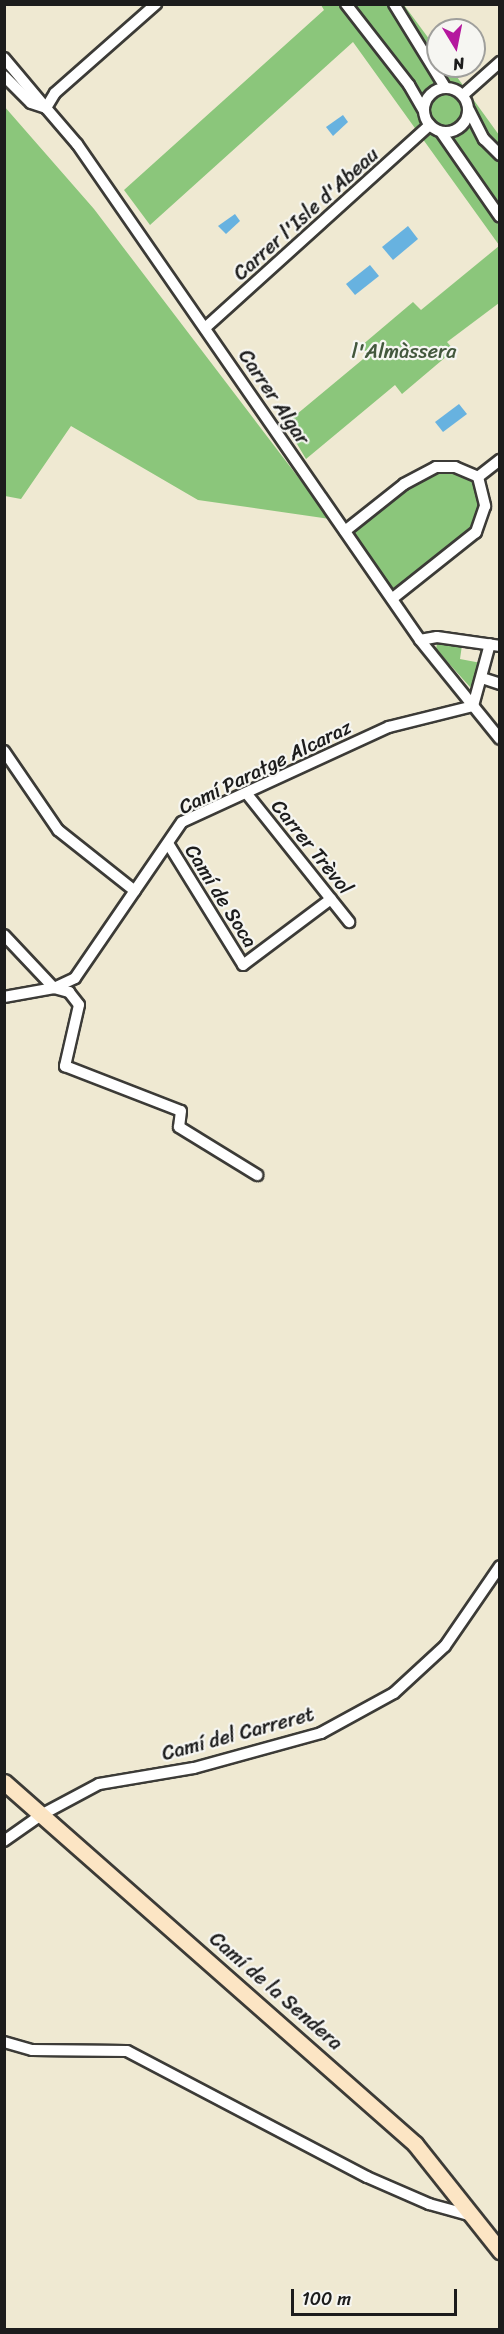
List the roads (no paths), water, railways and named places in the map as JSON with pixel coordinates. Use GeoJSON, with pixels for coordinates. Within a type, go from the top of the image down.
{"type":"FeatureCollection","features":[{"type":"Feature","properties":{"kind":"street"},"geometry":{"type":"LineString","coordinates":[[46,108],[55,93],[156,4]]}},
{"type":"Feature","properties":{"kind":"street"},"geometry":{"type":"LineString","coordinates":[[346,4],[417,95],[430,125],[441,132],[500,217]]}},
{"type":"Feature","properties":{"kind":"street"},"geometry":{"type":"LineString","coordinates":[[394,4],[446,87],[463,94],[484,139],[500,154]]}},
{"type":"Feature","properties":{"kind":"street","name":"Carrer Algar"},"geometry":{"type":"LineString","coordinates":[[4,58],[77,144],[420,640],[500,739]]}},
{"type":"Feature","properties":{"kind":"street"},"geometry":{"type":"LineString","coordinates":[[463,94],[500,62]]}},
{"type":"Feature","properties":{"kind":"street","name":"Carrer Algar"},"geometry":{"type":"LineString","coordinates":[[4,76],[31,103],[46,108]]}},
{"type":"Feature","properties":{"kind":"street"},"geometry":{"type":"LineString","coordinates":[[424,111],[427,98],[446,87]]}},
{"type":"Feature","properties":{"kind":"street"},"geometry":{"type":"LineString","coordinates":[[441,132],[457,130],[469,110]]}},
{"type":"Feature","properties":{"kind":"street","name":"Carrer l'Isle d'Abeau"},"geometry":{"type":"LineString","coordinates":[[205,328],[430,125]]}},
{"type":"Feature","properties":{"kind":"street"},"geometry":{"type":"LineString","coordinates":[[478,477],[500,460]]}},
{"type":"Feature","properties":{"kind":"street"},"geometry":{"type":"LineString","coordinates":[[345,531],[404,484],[436,467],[455,467],[478,477]]}},
{"type":"Feature","properties":{"kind":"street"},"geometry":{"type":"LineString","coordinates":[[393,598],[476,532],[485,506],[478,477]]}},
{"type":"Feature","properties":{"kind":"street"},"geometry":{"type":"LineString","coordinates":[[420,640],[437,637],[495,645],[473,706]]}},
{"type":"Feature","properties":{"kind":"street"},"geometry":{"type":"LineString","coordinates":[[482,678],[500,684]]}},
{"type":"Feature","properties":{"kind":"street","name":"Camí Paratge Alcaraz"},"geometry":{"type":"LineString","coordinates":[[4,997],[54,987],[75,978],[169,845],[182,822],[389,727],[473,706]]}},
{"type":"Feature","properties":{"kind":"street"},"geometry":{"type":"LineString","coordinates":[[4,751],[58,830],[135,891]]}},
{"type":"Feature","properties":{"kind":"street","name":"Carrer Trèvol"},"geometry":{"type":"LineString","coordinates":[[247,794],[350,922]]}},
{"type":"Feature","properties":{"kind":"street","name":"Camí de Soca"},"geometry":{"type":"LineString","coordinates":[[169,845],[243,965],[331,899]]}},
{"type":"Feature","properties":{"kind":"street"},"geometry":{"type":"LineString","coordinates":[[4,935],[54,987],[69,992],[80,1005],[66,1066],[181,1111],[179,1127],[257,1175]]}},
{"type":"Feature","properties":{"kind":"street","name":"Camí del Carreret"},"geometry":{"type":"LineString","coordinates":[[4,1841],[41,1815],[99,1784],[194,1768],[321,1733],[394,1693],[445,1646],[500,1566]]}},
{"type":"Feature","properties":{"kind":"street","name":"Camí de la Sendera"},"geometry":{"type":"LineString","coordinates":[[4,1782],[315,2052],[415,2144],[469,2215],[500,2251]]}},
{"type":"Feature","properties":{"kind":"street"},"geometry":{"type":"LineString","coordinates":[[4,2042],[32,2050],[127,2051],[367,2177],[429,2204],[469,2215]]}},
{"type":"Feature","properties":{"kind":"water"},"geometry":{"type":"Polygon","coordinates":[[[343,115],[348,122],[333,136],[326,127],[343,115]]]}},
{"type":"Feature","properties":{"kind":"water"},"geometry":{"type":"Polygon","coordinates":[[[235,214],[240,221],[226,234],[218,226],[235,214]]]}},
{"type":"Feature","properties":{"kind":"water"},"geometry":{"type":"Polygon","coordinates":[[[408,226],[418,239],[393,260],[382,247],[408,226]]]}},
{"type":"Feature","properties":{"kind":"water"},"geometry":{"type":"Polygon","coordinates":[[[370,265],[379,276],[355,295],[346,284],[370,265]]]}},
{"type":"Feature","properties":{"kind":"water"},"geometry":{"type":"Polygon","coordinates":[[[459,404],[467,414],[443,432],[435,422],[459,404]]]}},
{"type":"Feature","properties":{"kind":"park label","name":"l'Almàssera"},"geometry":{"type":"Point","coordinates":[404,351]}}]}
